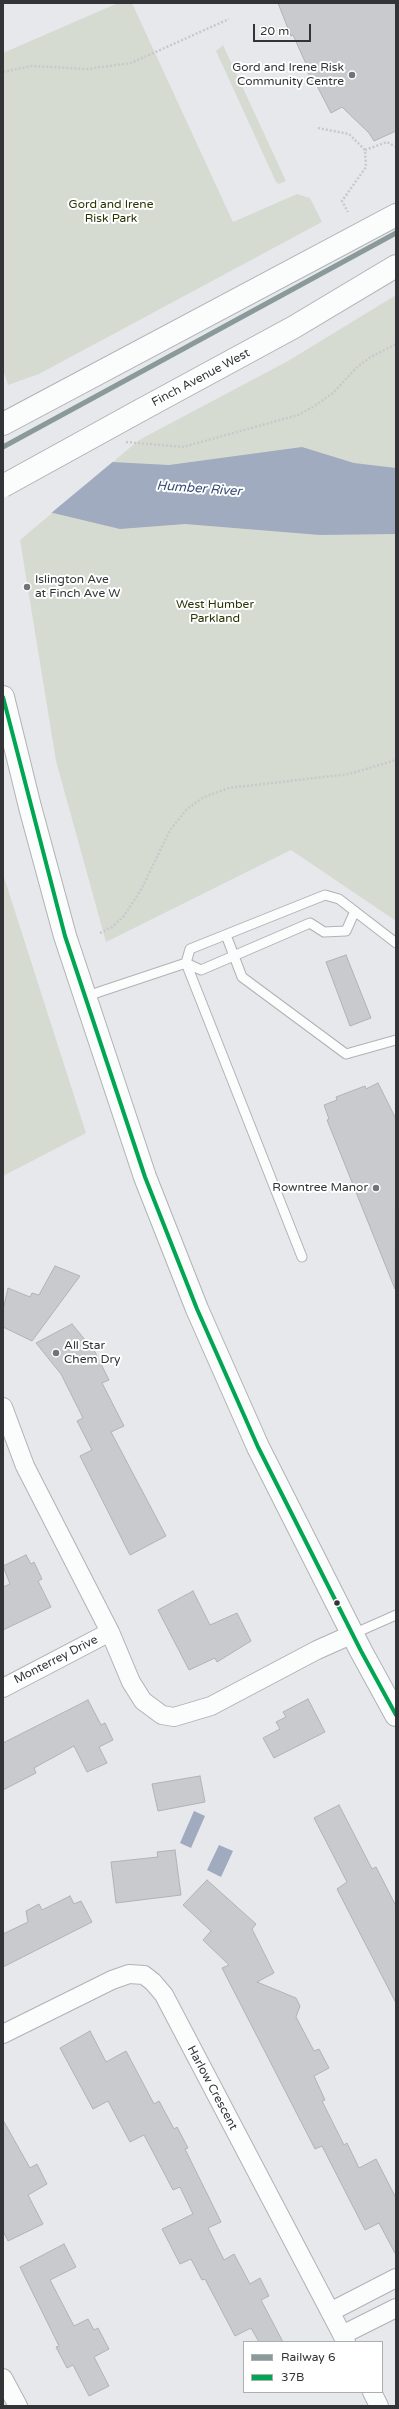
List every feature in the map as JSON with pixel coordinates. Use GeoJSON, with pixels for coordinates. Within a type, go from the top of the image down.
{"type":"FeatureCollection","features":[{"type":"Feature","properties":{"kind":"main road"},"geometry":{"type":"LineString","coordinates":[[3,424],[396,215]]}},
{"type":"Feature","properties":{"kind":"main road","name":"Finch Avenue West"},"geometry":{"type":"LineString","coordinates":[[3,486],[294,327],[396,266]]}},
{"type":"Feature","properties":{"kind":"main road"},"geometry":{"type":"LineString","coordinates":[[3,697],[30,807],[84,997],[145,1177],[197,1308],[258,1447],[396,1715]]}},
{"type":"Feature","properties":{"kind":"street"},"geometry":{"type":"LineString","coordinates":[[3,1407],[25,1466],[110,1632],[131,1682],[143,1701],[162,1715],[174,1717],[211,1706],[317,1650],[353,1634]]}},
{"type":"Feature","properties":{"kind":"street","name":"Monterrey Drive"},"geometry":{"type":"LineString","coordinates":[[3,1688],[110,1632]]}},
{"type":"Feature","properties":{"kind":"street","name":"Harlow Crescent"},"geometry":{"type":"LineString","coordinates":[[3,2034],[112,1980],[129,1974],[144,1975],[153,1982],[164,1995],[344,2338]]}},
{"type":"Feature","properties":{"kind":"street"},"geometry":{"type":"LineString","coordinates":[[330,2312],[396,2278]]}},
{"type":"Feature","properties":{"kind":"street"},"geometry":{"type":"LineString","coordinates":[[344,2338],[396,2308]]}},
{"type":"Feature","properties":{"kind":"street"},"geometry":{"type":"LineString","coordinates":[[3,2378],[18,2406]]}},
{"type":"Feature","properties":{"kind":"street"},"geometry":{"type":"LineString","coordinates":[[372,2393],[379,2406]]}},
{"type":"Feature","properties":{"kind":"lane"},"geometry":{"type":"LineString","coordinates":[[302,1256],[186,963],[190,950],[226,934],[325,895],[339,899],[396,943]]}},
{"type":"Feature","properties":{"kind":"lane"},"geometry":{"type":"LineString","coordinates":[[84,997],[186,963],[201,970],[234,954],[310,923],[324,932],[346,931],[354,911]]}},
{"type":"Feature","properties":{"kind":"lane"},"geometry":{"type":"LineString","coordinates":[[226,934],[242,977],[346,1054],[396,1040]]}},
{"type":"Feature","properties":{"kind":"lane"},"geometry":{"type":"LineString","coordinates":[[353,1634],[396,1615]]}},
{"type":"Feature","properties":{"kind":"path"},"geometry":{"type":"LineString","coordinates":[[3,72],[31,66],[88,69],[131,62],[229,19]]}},
{"type":"Feature","properties":{"kind":"path"},"geometry":{"type":"LineString","coordinates":[[318,128],[349,134],[365,150],[366,167],[342,202],[348,212]]}},
{"type":"Feature","properties":{"kind":"path"},"geometry":{"type":"LineString","coordinates":[[365,150],[388,142],[396,147]]}},
{"type":"Feature","properties":{"kind":"path"},"geometry":{"type":"LineString","coordinates":[[118,442],[183,448],[298,415],[313,407],[333,393],[356,368],[369,358],[396,344]]}},
{"type":"Feature","properties":{"kind":"path"},"geometry":{"type":"LineString","coordinates":[[100,934],[112,927],[124,916],[142,888],[170,830],[186,809],[204,797],[229,788],[349,774],[396,760]]}},
{"type":"Feature","properties":{"kind":"green space","name":"Gord and Irene Risk Park"},"geometry":{"type":"Polygon","coordinates":[[[118,3],[132,3],[233,222],[297,194],[310,198],[322,222],[39,374],[8,385],[3,369],[3,53],[118,3]]]}},
{"type":"Feature","properties":{"kind":"green space"},"geometry":{"type":"Polygon","coordinates":[[[223,45],[286,181],[279,184],[276,182],[216,51],[223,45]]]}},
{"type":"Feature","properties":{"kind":"green space","name":"West Humber Parkland"},"geometry":{"type":"Polygon","coordinates":[[[396,295],[396,921],[291,850],[106,942],[56,761],[20,540],[139,440],[288,361],[396,295]]]}},
{"type":"Feature","properties":{"kind":"green space"},"geometry":{"type":"Polygon","coordinates":[[[3,874],[86,1133],[3,1176],[3,874]]]}},
{"type":"Feature","properties":{"kind":"water","name":"Humber River"},"geometry":{"type":"Polygon","coordinates":[[[3,445],[112,462],[169,465],[302,447],[354,463],[396,468],[396,534],[320,535],[185,524],[120,529],[3,501],[3,445]]]}},
{"type":"Feature","properties":{"kind":"water"},"geometry":{"type":"Polygon","coordinates":[[[194,1811],[205,1816],[191,1848],[180,1843],[194,1811]]]}},
{"type":"Feature","properties":{"kind":"water"},"geometry":{"type":"Polygon","coordinates":[[[219,1845],[233,1851],[221,1877],[207,1870],[219,1845]]]}},
{"type":"Feature","properties":{"kind":"pier"},"geometry":{"type":"Polygon","coordinates":[[[3,443],[115,460],[50,514],[3,503],[3,443]]]}},
{"type":"Feature","properties":{"kind":"building","name":"Gord and Irene Risk Community Centre"},"geometry":{"type":"Polygon","coordinates":[[[278,3],[396,3],[396,131],[374,141],[369,133],[342,107],[331,113],[315,82],[313,83],[305,67],[307,66],[293,35],[291,36],[278,3]]]}},
{"type":"Feature","properties":{"kind":"building"},"geometry":{"type":"Polygon","coordinates":[[[346,955],[371,1018],[350,1026],[326,962],[346,955]]]}},
{"type":"Feature","properties":{"kind":"building","name":"Rowntree Manor"},"geometry":{"type":"Polygon","coordinates":[[[378,1083],[396,1119],[395,1289],[327,1120],[329,1119],[324,1105],[337,1100],[336,1097],[365,1086],[366,1089],[378,1083]]]}},
{"type":"Feature","properties":{"kind":"building"},"geometry":{"type":"Polygon","coordinates":[[[55,1266],[80,1276],[32,1341],[3,1327],[3,1310],[8,1288],[30,1297],[32,1293],[39,1295],[55,1266]]]}},
{"type":"Feature","properties":{"kind":"building"},"geometry":{"type":"Polygon","coordinates":[[[72,1324],[95,1352],[109,1380],[102,1383],[124,1426],[111,1432],[166,1536],[130,1555],[80,1456],[92,1450],[77,1421],[83,1418],[61,1374],[36,1343],[72,1324]]]}},
{"type":"Feature","properties":{"kind":"building"},"geometry":{"type":"Polygon","coordinates":[[[26,1555],[31,1564],[34,1562],[42,1579],[38,1581],[51,1607],[3,1630],[3,1587],[10,1584],[3,1566],[26,1555]]]}},
{"type":"Feature","properties":{"kind":"building"},"geometry":{"type":"Polygon","coordinates":[[[193,1591],[210,1625],[237,1613],[251,1641],[217,1662],[215,1658],[189,1670],[158,1610],[193,1591]]]}},
{"type":"Feature","properties":{"kind":"building"},"geometry":{"type":"Polygon","coordinates":[[[308,1699],[325,1732],[274,1758],[263,1738],[280,1729],[276,1722],[286,1717],[283,1712],[308,1699]]]}},
{"type":"Feature","properties":{"kind":"building"},"geometry":{"type":"Polygon","coordinates":[[[88,1700],[101,1725],[105,1723],[113,1740],[99,1747],[107,1763],[87,1772],[74,1746],[34,1768],[36,1773],[3,1790],[3,1743],[88,1700]]]}},
{"type":"Feature","properties":{"kind":"building"},"geometry":{"type":"Polygon","coordinates":[[[200,1776],[205,1802],[158,1811],[152,1784],[200,1776]]]}},
{"type":"Feature","properties":{"kind":"building"},"geometry":{"type":"Polygon","coordinates":[[[339,1805],[372,1869],[376,1867],[396,1906],[396,2003],[337,1889],[347,1882],[314,1818],[339,1805]]]}},
{"type":"Feature","properties":{"kind":"building"},"geometry":{"type":"Polygon","coordinates":[[[175,1850],[181,1895],[116,1903],[111,1862],[158,1857],[157,1852],[175,1850]]]}},
{"type":"Feature","properties":{"kind":"building"},"geometry":{"type":"Polygon","coordinates":[[[207,1880],[256,1924],[252,1929],[274,1973],[257,1982],[296,1998],[300,2006],[296,2017],[314,2051],[319,2049],[329,2068],[314,2076],[325,2100],[322,2101],[344,2145],[347,2143],[359,2168],[376,2159],[396,2198],[396,2255],[379,2223],[365,2230],[322,2146],[315,2149],[222,1968],[229,1965],[203,1940],[211,1931],[183,1905],[207,1880]]]}},
{"type":"Feature","properties":{"kind":"building"},"geometry":{"type":"Polygon","coordinates":[[[70,1896],[74,1904],[81,1901],[92,1922],[3,1967],[3,1934],[28,1922],[26,1911],[39,1904],[42,1910],[70,1896]]]}},
{"type":"Feature","properties":{"kind":"building"},"geometry":{"type":"Polygon","coordinates":[[[90,2031],[106,2062],[126,2051],[154,2104],[159,2101],[174,2129],[177,2127],[188,2148],[185,2149],[221,2222],[208,2228],[224,2260],[234,2254],[250,2284],[260,2278],[269,2296],[261,2300],[282,2341],[258,2341],[251,2328],[235,2336],[205,2279],[202,2280],[191,2259],[180,2264],[162,2229],[193,2214],[180,2187],[173,2190],[144,2135],[130,2142],[108,2101],[93,2109],[60,2048],[90,2031]]]}},
{"type":"Feature","properties":{"kind":"building"},"geometry":{"type":"Polygon","coordinates":[[[3,2120],[30,2168],[37,2164],[47,2184],[28,2195],[43,2224],[8,2241],[3,2231],[3,2120]]]}},
{"type":"Feature","properties":{"kind":"building"},"geometry":{"type":"Polygon","coordinates":[[[64,2244],[76,2267],[50,2280],[74,2326],[88,2319],[94,2330],[98,2328],[109,2349],[94,2357],[109,2386],[89,2396],[73,2365],[67,2368],[56,2347],[59,2346],[20,2267],[64,2244]]]}},
{"type":"Feature","properties":{"kind":"rail line","name":"6"},"geometry":{"type":"LineString","coordinates":[[3,447],[396,233]]}},
{"type":"Feature","properties":{"kind":"transit line","name":"37B"},"geometry":{"type":"LineString","coordinates":[[3,697],[65,936],[145,1177],[197,1309],[258,1447],[361,1651],[396,1715]]}},
{"type":"Feature","properties":{"kind":"place","name":"Gord and Irene Risk Community Centre"},"geometry":{"type":"Point","coordinates":[352,75]}},
{"type":"Feature","properties":{"kind":"place","name":"Islington Ave at Finch Ave W"},"geometry":{"type":"Point","coordinates":[27,587]}},
{"type":"Feature","properties":{"kind":"place","name":"Rowntree Manor"},"geometry":{"type":"Point","coordinates":[376,1188]}},
{"type":"Feature","properties":{"kind":"place","name":"All Star Chem Dry"},"geometry":{"type":"Point","coordinates":[56,1353]}}]}
